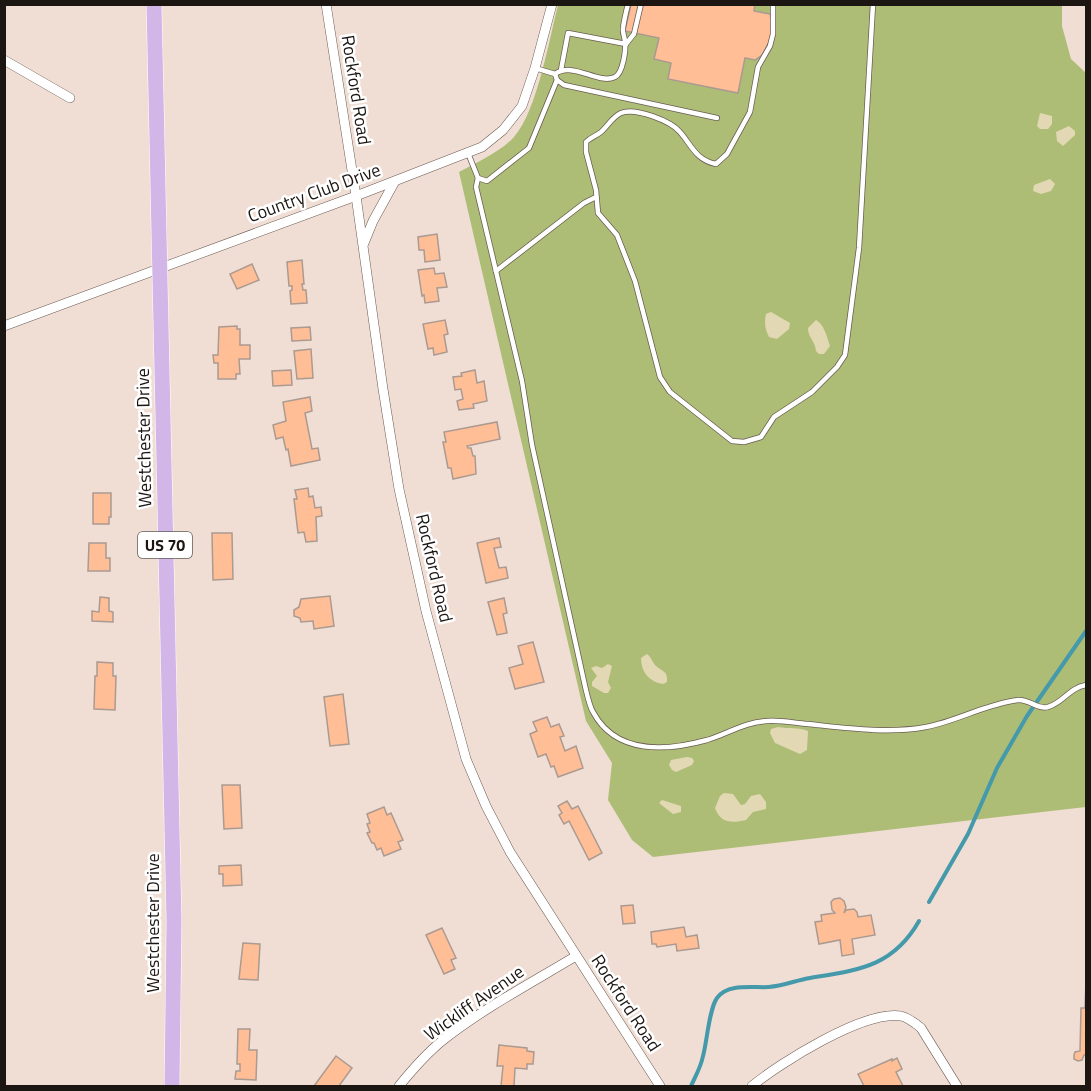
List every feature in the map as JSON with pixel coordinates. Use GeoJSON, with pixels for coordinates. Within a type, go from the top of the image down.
{"type":"FeatureCollection","features":[{"type":"Feature","properties":{"kind":"main road","name":"Westchester Drive"},"geometry":{"type":"LineString","coordinates":[[154,4],[174,921],[172,1086]]}},
{"type":"Feature","properties":{"kind":"street","name":"Rockford Road"},"geometry":{"type":"LineString","coordinates":[[326,4],[399,489],[426,611],[466,759],[486,806],[510,852],[660,1086]]}},
{"type":"Feature","properties":{"kind":"street","name":"Country Club Drive"},"geometry":{"type":"LineString","coordinates":[[4,326],[482,147],[503,130],[522,106],[552,4]]}},
{"type":"Feature","properties":{"kind":"street"},"geometry":{"type":"LineString","coordinates":[[4,60],[70,98]]}},
{"type":"Feature","properties":{"kind":"street"},"geometry":{"type":"LineString","coordinates":[[363,245],[395,181]]}},
{"type":"Feature","properties":{"kind":"street","name":"Wickliff Avenue"},"geometry":{"type":"LineString","coordinates":[[399,1086],[442,1041],[490,1008],[576,956]]}},
{"type":"Feature","properties":{"kind":"street"},"geometry":{"type":"LineString","coordinates":[[752,1086],[793,1056],[825,1039],[887,1016],[902,1016],[921,1028],[957,1086]]}},
{"type":"Feature","properties":{"kind":"lane"},"geometry":{"type":"LineString","coordinates":[[626,44],[622,30],[628,4]]}},
{"type":"Feature","properties":{"kind":"lane"},"geometry":{"type":"LineString","coordinates":[[555,74],[561,70],[607,79],[620,73],[626,44],[634,34],[641,4]]}},
{"type":"Feature","properties":{"kind":"lane"},"geometry":{"type":"LineString","coordinates":[[773,4],[773,34],[770,46],[758,67],[750,112],[728,154],[716,164],[706,162],[696,155],[679,130],[667,120],[631,111],[621,113],[611,120],[600,133],[592,136],[586,142],[598,213],[617,235],[635,281],[660,377],[670,392],[690,411],[732,441],[744,442],[761,437],[774,417],[812,392],[837,368],[845,355],[859,248],[873,4]]}},
{"type":"Feature","properties":{"kind":"lane"},"geometry":{"type":"LineString","coordinates":[[561,70],[568,33],[626,44]]}},
{"type":"Feature","properties":{"kind":"lane"},"geometry":{"type":"LineString","coordinates":[[535,68],[555,74],[564,85],[717,118]]}},
{"type":"Feature","properties":{"kind":"lane"},"geometry":{"type":"LineString","coordinates":[[478,178],[487,181],[529,148],[558,80]]}},
{"type":"Feature","properties":{"kind":"lane"},"geometry":{"type":"LineString","coordinates":[[468,153],[478,178],[476,187],[522,381],[532,445],[585,686],[593,712],[604,726],[622,741],[652,748],[675,747],[708,739],[740,726],[768,720],[885,730],[926,727],[1020,700],[1047,708],[1057,703],[1073,688],[1086,685]]}},
{"type":"Feature","properties":{"kind":"lane"},"geometry":{"type":"LineString","coordinates":[[496,272],[584,203],[596,197]]}},
{"type":"Feature","properties":{"kind":"green space"},"geometry":{"type":"Polygon","coordinates":[[[558,5],[1062,5],[1062,26],[1071,59],[1086,73],[1086,807],[653,857],[632,840],[608,800],[612,763],[586,721],[459,172],[502,147],[514,137],[522,125],[536,93],[558,5]]]}},
{"type":"Feature","properties":{"kind":"sand"},"geometry":{"type":"Polygon","coordinates":[[[1040,113],[1052,116],[1052,124],[1048,129],[1040,129],[1037,126],[1040,113]]]}},
{"type":"Feature","properties":{"kind":"sand"},"geometry":{"type":"Polygon","coordinates":[[[1069,126],[1075,131],[1075,135],[1063,146],[1057,141],[1056,132],[1069,126]]]}},
{"type":"Feature","properties":{"kind":"sand"},"geometry":{"type":"Polygon","coordinates":[[[1050,179],[1055,184],[1051,191],[1041,194],[1033,191],[1034,185],[1050,179]]]}},
{"type":"Feature","properties":{"kind":"sand"},"geometry":{"type":"Polygon","coordinates":[[[771,312],[790,323],[789,329],[777,339],[769,337],[766,329],[766,314],[771,312]]]}},
{"type":"Feature","properties":{"kind":"sand"},"geometry":{"type":"Polygon","coordinates":[[[816,320],[823,328],[830,346],[824,354],[816,351],[808,331],[816,320]]]}},
{"type":"Feature","properties":{"kind":"sand"},"geometry":{"type":"Polygon","coordinates":[[[647,654],[666,674],[667,682],[658,683],[647,676],[642,668],[641,658],[647,654]]]}},
{"type":"Feature","properties":{"kind":"sand"},"geometry":{"type":"Polygon","coordinates":[[[608,664],[612,666],[608,682],[611,688],[608,693],[604,693],[592,686],[597,676],[591,668],[596,666],[602,668],[608,664]]]}},
{"type":"Feature","properties":{"kind":"sand"},"geometry":{"type":"Polygon","coordinates":[[[778,727],[808,731],[807,750],[800,754],[775,743],[770,733],[771,729],[778,727]]]}},
{"type":"Feature","properties":{"kind":"sand"},"geometry":{"type":"Polygon","coordinates":[[[687,757],[694,761],[692,765],[676,772],[672,770],[669,765],[671,760],[687,757]]]}},
{"type":"Feature","properties":{"kind":"sand"},"geometry":{"type":"Polygon","coordinates":[[[724,793],[733,794],[741,805],[745,804],[751,796],[760,794],[766,802],[766,809],[753,812],[746,820],[736,822],[724,820],[715,808],[720,796],[724,793]]]}},
{"type":"Feature","properties":{"kind":"sand"},"geometry":{"type":"Polygon","coordinates":[[[662,800],[681,806],[681,812],[673,814],[659,803],[662,800]]]}},
{"type":"Feature","properties":{"kind":"building"},"geometry":{"type":"Polygon","coordinates":[[[631,4],[755,4],[754,11],[770,14],[772,27],[770,40],[762,55],[755,60],[745,58],[738,93],[668,79],[671,63],[654,59],[659,38],[625,31],[631,4]]]}},
{"type":"Feature","properties":{"kind":"building"},"geometry":{"type":"Polygon","coordinates":[[[437,234],[440,260],[425,262],[424,250],[419,250],[418,237],[437,234]]]}},
{"type":"Feature","properties":{"kind":"building"},"geometry":{"type":"Polygon","coordinates":[[[302,260],[304,284],[302,284],[303,290],[306,290],[307,303],[291,304],[292,286],[289,286],[287,262],[302,260]]]}},
{"type":"Feature","properties":{"kind":"building"},"geometry":{"type":"Polygon","coordinates":[[[252,264],[259,280],[237,289],[230,274],[252,264]]]}},
{"type":"Feature","properties":{"kind":"building"},"geometry":{"type":"Polygon","coordinates":[[[434,268],[435,274],[444,273],[447,287],[437,288],[439,301],[425,303],[418,270],[434,268]]]}},
{"type":"Feature","properties":{"kind":"building"},"geometry":{"type":"Polygon","coordinates":[[[445,320],[448,334],[444,335],[447,352],[434,355],[433,348],[428,349],[423,324],[445,320]]]}},
{"type":"Feature","properties":{"kind":"building"},"geometry":{"type":"Polygon","coordinates":[[[237,326],[237,329],[240,329],[240,345],[250,345],[250,359],[239,359],[240,374],[236,374],[236,379],[218,379],[218,363],[214,363],[213,355],[218,355],[219,327],[237,326]]]}},
{"type":"Feature","properties":{"kind":"building"},"geometry":{"type":"Polygon","coordinates":[[[310,327],[311,340],[292,341],[291,328],[310,327]]]}},
{"type":"Feature","properties":{"kind":"building"},"geometry":{"type":"Polygon","coordinates":[[[311,349],[313,378],[297,379],[294,351],[311,349]]]}},
{"type":"Feature","properties":{"kind":"building"},"geometry":{"type":"Polygon","coordinates":[[[291,370],[292,385],[273,386],[272,371],[291,370]]]}},
{"type":"Feature","properties":{"kind":"building"},"geometry":{"type":"Polygon","coordinates":[[[475,370],[477,383],[484,381],[487,401],[473,404],[474,408],[459,410],[457,401],[463,399],[461,389],[455,390],[453,377],[475,370]]]}},
{"type":"Feature","properties":{"kind":"building"},"geometry":{"type":"Polygon","coordinates":[[[310,397],[312,411],[305,413],[312,449],[318,448],[320,460],[291,466],[283,437],[276,439],[273,425],[286,421],[283,402],[310,397]]]}},
{"type":"Feature","properties":{"kind":"building"},"geometry":{"type":"Polygon","coordinates":[[[497,422],[500,439],[467,446],[471,448],[475,456],[476,474],[453,479],[451,468],[448,468],[443,442],[446,442],[444,432],[497,422]]]}},
{"type":"Feature","properties":{"kind":"building"},"geometry":{"type":"Polygon","coordinates":[[[308,488],[309,497],[313,496],[315,508],[321,507],[322,516],[316,517],[317,541],[306,542],[304,532],[298,533],[294,499],[297,499],[295,490],[308,488]]]}},
{"type":"Feature","properties":{"kind":"building"},"geometry":{"type":"Polygon","coordinates":[[[93,493],[111,493],[109,524],[93,524],[93,493]]]}},
{"type":"Feature","properties":{"kind":"building"},"geometry":{"type":"Polygon","coordinates":[[[212,533],[232,533],[233,579],[213,580],[212,533]]]}},
{"type":"Feature","properties":{"kind":"building"},"geometry":{"type":"Polygon","coordinates":[[[499,538],[501,547],[494,548],[499,568],[506,567],[508,578],[486,583],[477,543],[499,538]]]}},
{"type":"Feature","properties":{"kind":"building"},"geometry":{"type":"Polygon","coordinates":[[[89,543],[106,543],[106,558],[110,558],[110,571],[88,571],[89,543]]]}},
{"type":"Feature","properties":{"kind":"building"},"geometry":{"type":"Polygon","coordinates":[[[330,596],[334,626],[314,629],[313,621],[301,622],[300,618],[294,616],[294,610],[299,607],[301,599],[330,596]]]}},
{"type":"Feature","properties":{"kind":"building"},"geometry":{"type":"Polygon","coordinates":[[[100,597],[109,598],[109,611],[113,612],[113,622],[92,621],[92,611],[99,612],[100,597]]]}},
{"type":"Feature","properties":{"kind":"building"},"geometry":{"type":"Polygon","coordinates":[[[504,598],[507,613],[503,614],[507,633],[497,635],[488,602],[504,598]]]}},
{"type":"Feature","properties":{"kind":"building"},"geometry":{"type":"Polygon","coordinates":[[[533,642],[544,682],[515,689],[509,668],[523,664],[518,646],[533,642]]]}},
{"type":"Feature","properties":{"kind":"building"},"geometry":{"type":"Polygon","coordinates":[[[97,662],[113,663],[113,676],[116,676],[115,710],[94,709],[97,662]]]}},
{"type":"Feature","properties":{"kind":"building"},"geometry":{"type":"Polygon","coordinates":[[[343,694],[349,744],[330,746],[324,697],[343,694]]]}},
{"type":"Feature","properties":{"kind":"building"},"geometry":{"type":"Polygon","coordinates":[[[547,717],[551,727],[559,724],[564,736],[560,737],[565,751],[576,746],[583,768],[558,777],[546,754],[538,757],[530,734],[537,731],[533,722],[547,717]]]}},
{"type":"Feature","properties":{"kind":"building"},"geometry":{"type":"Polygon","coordinates":[[[222,785],[240,785],[242,828],[224,829],[222,785]]]}},
{"type":"Feature","properties":{"kind":"building"},"geometry":{"type":"Polygon","coordinates":[[[567,801],[572,809],[578,806],[602,853],[589,860],[569,821],[564,824],[559,815],[562,813],[558,806],[567,801]]]}},
{"type":"Feature","properties":{"kind":"building"},"geometry":{"type":"Polygon","coordinates":[[[384,807],[387,815],[391,813],[403,840],[398,842],[401,849],[384,856],[381,848],[377,850],[367,833],[370,832],[367,824],[370,823],[367,814],[384,807]]]}},
{"type":"Feature","properties":{"kind":"building"},"geometry":{"type":"Polygon","coordinates":[[[241,865],[242,885],[223,886],[223,874],[219,874],[219,866],[241,865]]]}},
{"type":"Feature","properties":{"kind":"building"},"geometry":{"type":"Polygon","coordinates":[[[840,898],[846,907],[844,913],[846,910],[854,909],[858,917],[871,915],[875,935],[852,939],[854,954],[842,956],[840,940],[819,944],[815,922],[822,921],[821,915],[835,913],[831,902],[840,898]]]}},
{"type":"Feature","properties":{"kind":"building"},"geometry":{"type":"Polygon","coordinates":[[[633,905],[635,923],[623,924],[621,906],[633,905]]]}},
{"type":"Feature","properties":{"kind":"building"},"geometry":{"type":"Polygon","coordinates":[[[684,927],[686,937],[697,935],[699,948],[677,951],[676,944],[657,947],[656,944],[652,944],[651,932],[684,927]]]}},
{"type":"Feature","properties":{"kind":"building"},"geometry":{"type":"Polygon","coordinates":[[[442,928],[456,958],[451,960],[455,969],[444,974],[426,935],[442,928]]]}},
{"type":"Feature","properties":{"kind":"building"},"geometry":{"type":"Polygon","coordinates":[[[243,943],[260,944],[258,980],[239,979],[243,943]]]}},
{"type":"Feature","properties":{"kind":"building"},"geometry":{"type":"Polygon","coordinates":[[[1086,980],[1086,1055],[1078,1061],[1074,1059],[1074,1055],[1075,1052],[1080,1051],[1081,1008],[1085,1008],[1086,980]]]}},
{"type":"Feature","properties":{"kind":"building"},"geometry":{"type":"Polygon","coordinates":[[[238,1029],[250,1029],[249,1050],[257,1050],[256,1080],[235,1079],[236,1071],[240,1071],[240,1064],[237,1064],[238,1029]]]}},
{"type":"Feature","properties":{"kind":"building"},"geometry":{"type":"Polygon","coordinates":[[[499,1045],[527,1048],[527,1051],[534,1052],[533,1064],[527,1064],[527,1069],[515,1068],[514,1086],[501,1086],[503,1066],[497,1066],[499,1045]]]}},
{"type":"Feature","properties":{"kind":"building"},"geometry":{"type":"Polygon","coordinates":[[[336,1056],[352,1068],[339,1086],[314,1086],[336,1056]]]}},
{"type":"Feature","properties":{"kind":"building"},"geometry":{"type":"Polygon","coordinates":[[[897,1058],[902,1069],[896,1072],[903,1086],[864,1086],[858,1074],[897,1058]]]}},
{"type":"Feature","properties":{"kind":"waterway"},"geometry":{"type":"LineString","coordinates":[[929,902],[968,834],[997,768],[1027,716],[1086,631]]}},
{"type":"Feature","properties":{"kind":"waterway"},"geometry":{"type":"LineString","coordinates":[[691,1086],[702,1060],[714,1003],[722,993],[734,988],[769,987],[859,969],[873,964],[898,948],[919,921]]}}]}
